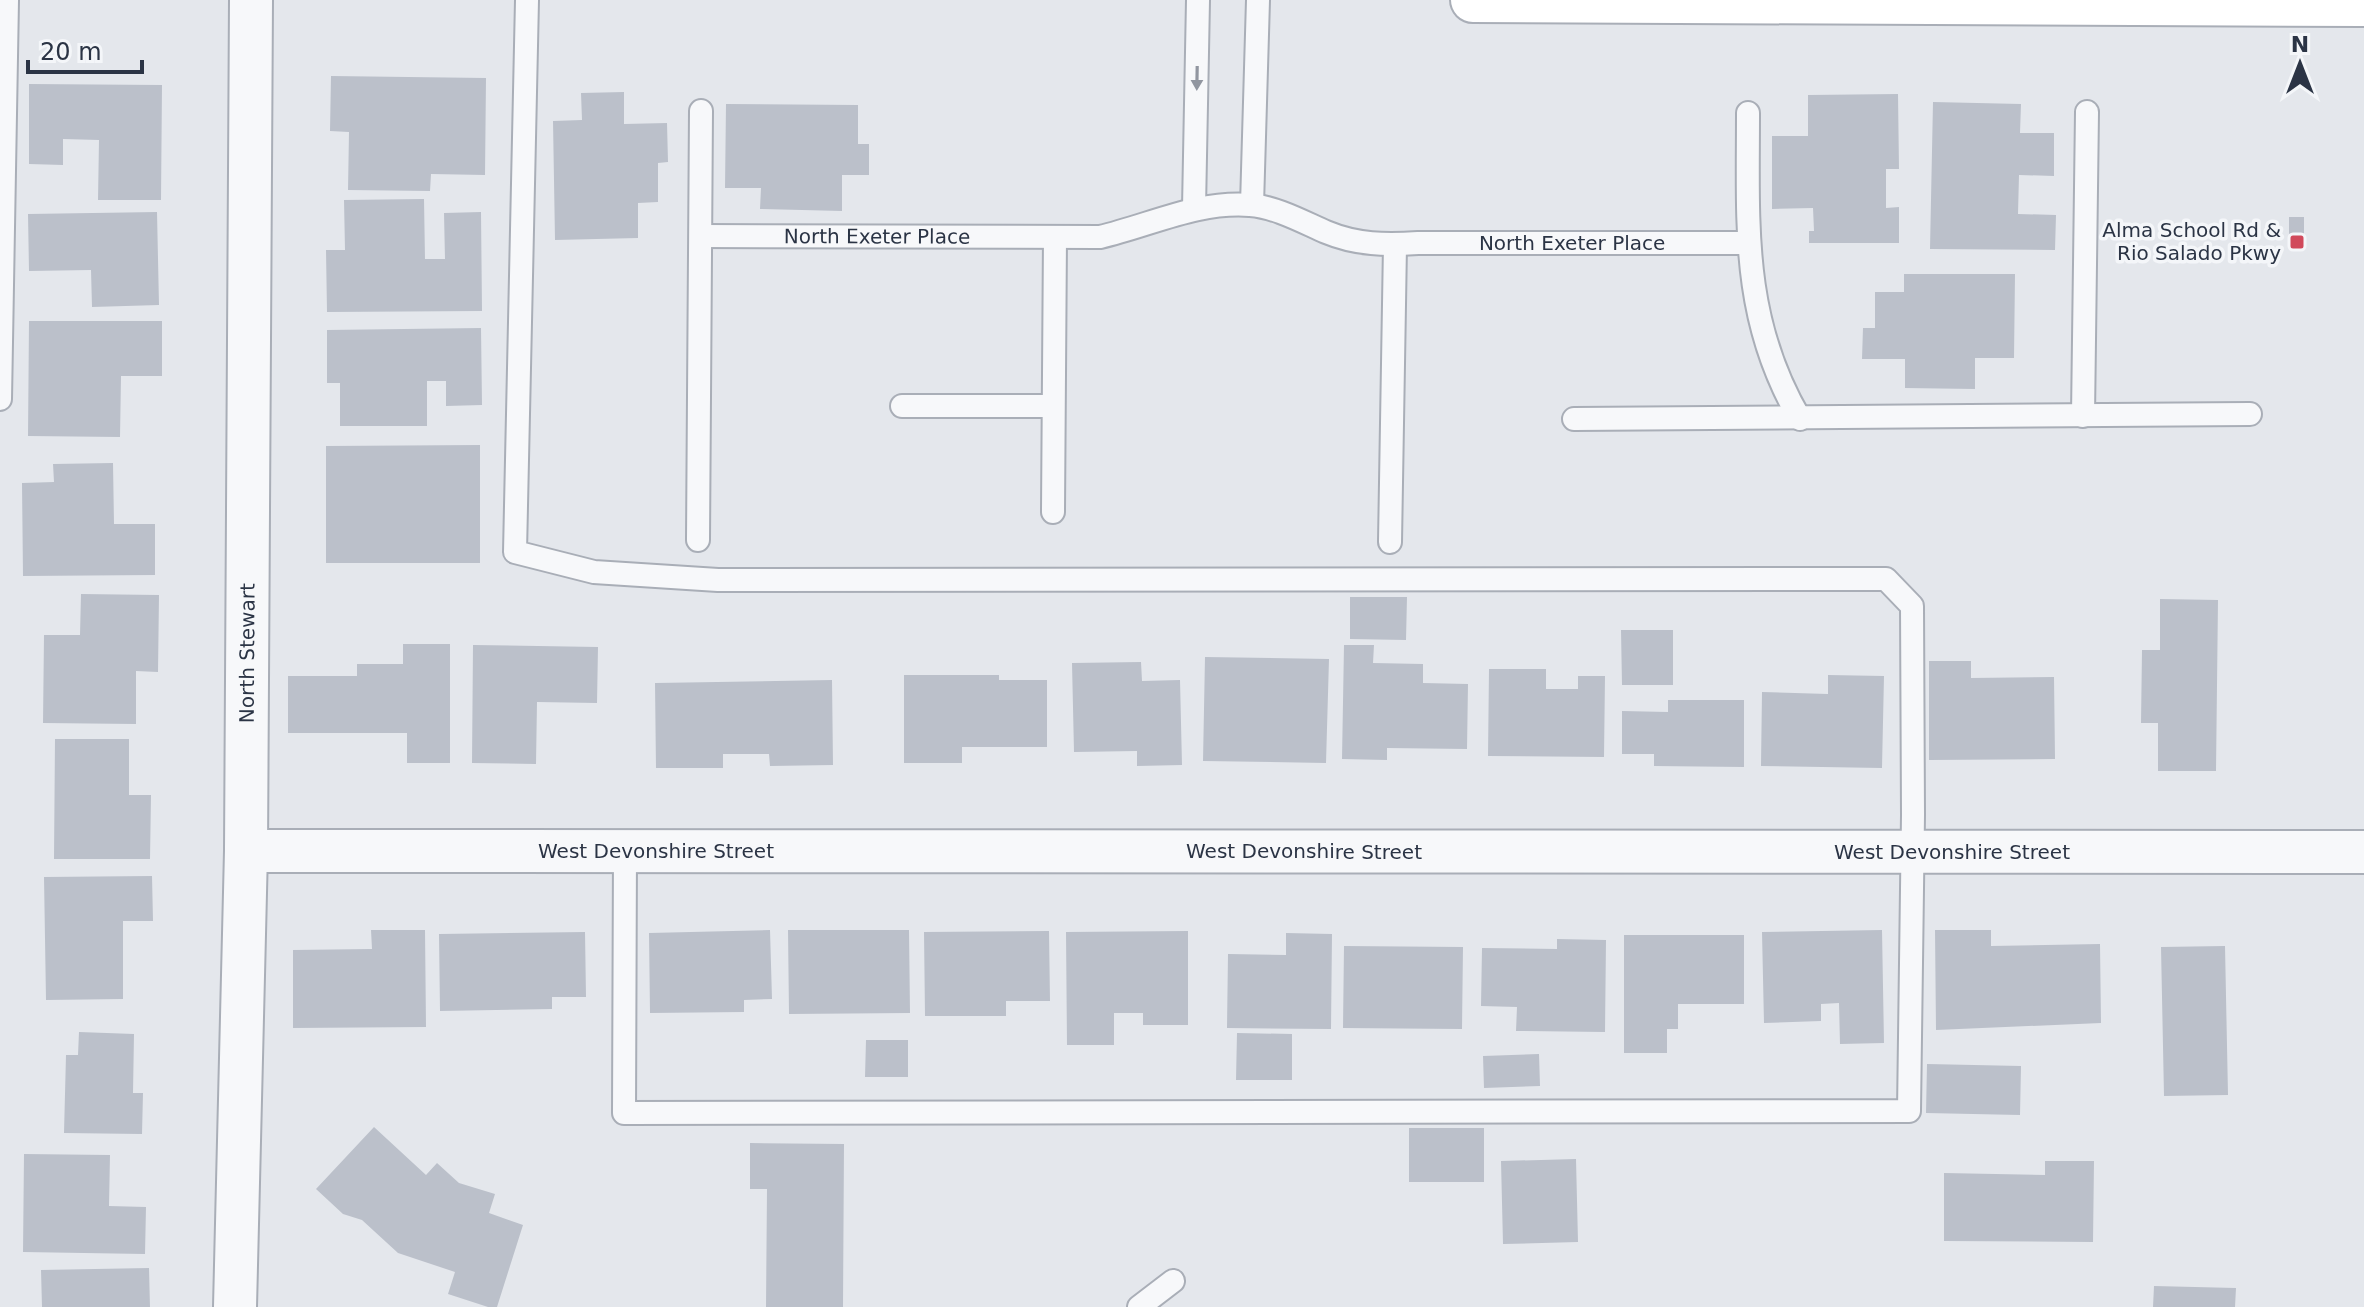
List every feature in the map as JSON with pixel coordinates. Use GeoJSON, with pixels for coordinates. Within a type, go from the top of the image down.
{"type":"FeatureCollection","features":[{"type":"Feature","properties":{"kind":"main road"},"geometry":{"type":"LineString","coordinates":[[1473,0],[2364,4]]}},
{"type":"Feature","properties":{"kind":"street","name":"North Stewart"},"geometry":{"type":"LineString","coordinates":[[235,1307],[246,851],[251,0]]}},
{"type":"Feature","properties":{"kind":"street","name":"West Devonshire Street"},"geometry":{"type":"LineString","coordinates":[[246,851],[2364,852]]}},
{"type":"Feature","properties":{"kind":"lane"},"geometry":{"type":"LineString","coordinates":[[0,399],[7,0]]}},
{"type":"Feature","properties":{"kind":"lane"},"geometry":{"type":"LineString","coordinates":[[527,0],[515,552],[594,572],[718,580],[1886,579],[1912,606],[1909,1111],[624,1113],[625,852]]}},
{"type":"Feature","properties":{"kind":"lane"},"geometry":{"type":"LineString","coordinates":[[1194,208],[1198,0]]}},
{"type":"Feature","properties":{"kind":"lane"},"geometry":{"type":"LineString","coordinates":[[1252,205],[1258,0]]}},
{"type":"Feature","properties":{"kind":"lane"},"geometry":{"type":"LineString","coordinates":[[698,540],[701,111]]}},
{"type":"Feature","properties":{"kind":"lane"},"geometry":{"type":"LineString","coordinates":[[2083,416],[2087,112]]}},
{"type":"Feature","properties":{"kind":"lane"},"geometry":{"type":"LineString","coordinates":[[1748,113],[1750,272],[1758,318],[1772,360],[1800,419]]}},
{"type":"Feature","properties":{"kind":"lane","name":"North Exeter Place"},"geometry":{"type":"LineString","coordinates":[[701,236],[1100,237],[1140,228],[1194,208],[1252,205],[1298,219],[1329,233],[1377,246],[1748,243]]}},
{"type":"Feature","properties":{"kind":"lane"},"geometry":{"type":"LineString","coordinates":[[1053,512],[1055,237]]}},
{"type":"Feature","properties":{"kind":"lane"},"geometry":{"type":"LineString","coordinates":[[1390,542],[1395,245]]}},
{"type":"Feature","properties":{"kind":"lane"},"geometry":{"type":"LineString","coordinates":[[902,406],[1053,406]]}},
{"type":"Feature","properties":{"kind":"lane"},"geometry":{"type":"LineString","coordinates":[[1574,419],[2250,414]]}},
{"type":"Feature","properties":{"kind":"lane"},"geometry":{"type":"LineString","coordinates":[[1139,1307],[1173,1281]]}},
{"type":"Feature","properties":{"kind":"building"},"geometry":{"type":"Polygon","coordinates":[[[331,76],[486,78],[485,175],[431,174],[430,191],[348,190],[349,132],[330,131],[331,76]]]}},
{"type":"Feature","properties":{"kind":"building"},"geometry":{"type":"Polygon","coordinates":[[[29,84],[162,85],[161,200],[98,200],[99,140],[63,139],[63,165],[29,164],[29,84]]]}},
{"type":"Feature","properties":{"kind":"building"},"geometry":{"type":"Polygon","coordinates":[[[624,92],[624,124],[667,123],[668,162],[658,163],[658,202],[638,203],[638,238],[555,240],[553,121],[582,120],[581,93],[624,92]]]}},
{"type":"Feature","properties":{"kind":"building"},"geometry":{"type":"Polygon","coordinates":[[[1898,94],[1899,169],[1886,169],[1886,208],[1899,207],[1899,243],[1809,243],[1809,231],[1814,231],[1813,208],[1772,209],[1772,136],[1808,136],[1808,95],[1898,94]]]}},
{"type":"Feature","properties":{"kind":"building"},"geometry":{"type":"Polygon","coordinates":[[[1933,102],[2021,104],[2020,133],[2054,133],[2054,176],[2019,175],[2018,214],[2056,215],[2055,250],[1930,249],[1933,102]]]}},
{"type":"Feature","properties":{"kind":"building"},"geometry":{"type":"Polygon","coordinates":[[[726,104],[858,105],[858,144],[869,144],[869,175],[842,175],[842,211],[760,209],[761,188],[725,188],[726,104]]]}},
{"type":"Feature","properties":{"kind":"building"},"geometry":{"type":"Polygon","coordinates":[[[424,199],[425,259],[445,259],[444,213],[481,212],[482,311],[327,312],[326,250],[345,250],[344,200],[424,199]]]}},
{"type":"Feature","properties":{"kind":"building"},"geometry":{"type":"Polygon","coordinates":[[[157,212],[159,305],[92,307],[91,270],[29,271],[28,214],[157,212]]]}},
{"type":"Feature","properties":{"kind":"building"},"geometry":{"type":"Polygon","coordinates":[[[2289,217],[2304,217],[2304,249],[2289,249],[2289,217]]]}},
{"type":"Feature","properties":{"kind":"building"},"geometry":{"type":"Polygon","coordinates":[[[1904,274],[2015,274],[2014,358],[1975,358],[1975,389],[1905,388],[1905,359],[1862,359],[1863,328],[1875,328],[1875,292],[1904,292],[1904,274]]]}},
{"type":"Feature","properties":{"kind":"building"},"geometry":{"type":"Polygon","coordinates":[[[29,321],[162,321],[162,376],[121,376],[120,437],[28,436],[29,321]]]}},
{"type":"Feature","properties":{"kind":"building"},"geometry":{"type":"Polygon","coordinates":[[[481,328],[482,405],[446,406],[446,381],[427,381],[427,426],[340,426],[340,383],[327,383],[327,330],[481,328]]]}},
{"type":"Feature","properties":{"kind":"building"},"geometry":{"type":"Polygon","coordinates":[[[480,445],[480,563],[326,563],[326,446],[480,445]]]}},
{"type":"Feature","properties":{"kind":"building"},"geometry":{"type":"Polygon","coordinates":[[[113,463],[114,524],[155,524],[155,575],[23,576],[22,483],[54,482],[53,464],[113,463]]]}},
{"type":"Feature","properties":{"kind":"building"},"geometry":{"type":"Polygon","coordinates":[[[81,594],[159,595],[158,672],[136,671],[136,724],[43,723],[44,635],[80,635],[81,594]]]}},
{"type":"Feature","properties":{"kind":"building"},"geometry":{"type":"Polygon","coordinates":[[[1350,597],[1407,597],[1406,640],[1350,639],[1350,597]]]}},
{"type":"Feature","properties":{"kind":"building"},"geometry":{"type":"Polygon","coordinates":[[[2160,599],[2218,600],[2216,771],[2158,771],[2158,723],[2141,723],[2142,650],[2160,650],[2160,599]]]}},
{"type":"Feature","properties":{"kind":"building"},"geometry":{"type":"Polygon","coordinates":[[[1621,630],[1673,630],[1673,685],[1622,685],[1621,630]]]}},
{"type":"Feature","properties":{"kind":"building"},"geometry":{"type":"Polygon","coordinates":[[[403,644],[450,644],[450,763],[407,763],[407,733],[288,733],[288,676],[357,676],[357,664],[403,664],[403,644]]]}},
{"type":"Feature","properties":{"kind":"building"},"geometry":{"type":"Polygon","coordinates":[[[473,645],[598,647],[597,703],[537,702],[536,764],[472,763],[473,645]]]}},
{"type":"Feature","properties":{"kind":"building"},"geometry":{"type":"Polygon","coordinates":[[[1344,645],[1374,645],[1373,663],[1423,664],[1423,683],[1468,684],[1467,749],[1387,748],[1387,760],[1342,759],[1344,645]]]}},
{"type":"Feature","properties":{"kind":"building"},"geometry":{"type":"Polygon","coordinates":[[[1205,657],[1329,659],[1326,763],[1203,761],[1205,657]]]}},
{"type":"Feature","properties":{"kind":"building"},"geometry":{"type":"Polygon","coordinates":[[[1929,661],[1971,661],[1971,678],[2054,677],[2055,759],[1929,760],[1929,661]]]}},
{"type":"Feature","properties":{"kind":"building"},"geometry":{"type":"Polygon","coordinates":[[[1141,662],[1142,681],[1180,680],[1182,765],[1137,766],[1137,751],[1074,752],[1072,663],[1141,662]]]}},
{"type":"Feature","properties":{"kind":"building"},"geometry":{"type":"Polygon","coordinates":[[[1489,669],[1546,669],[1546,689],[1578,689],[1578,676],[1605,676],[1604,757],[1488,756],[1489,669]]]}},
{"type":"Feature","properties":{"kind":"building"},"geometry":{"type":"Polygon","coordinates":[[[904,675],[999,675],[999,680],[1047,680],[1047,747],[962,747],[962,763],[904,763],[904,675]]]}},
{"type":"Feature","properties":{"kind":"building"},"geometry":{"type":"Polygon","coordinates":[[[1828,675],[1884,676],[1882,768],[1761,766],[1762,692],[1828,694],[1828,675]]]}},
{"type":"Feature","properties":{"kind":"building"},"geometry":{"type":"Polygon","coordinates":[[[832,680],[833,765],[770,766],[769,754],[723,754],[723,768],[656,768],[655,683],[832,680]]]}},
{"type":"Feature","properties":{"kind":"building"},"geometry":{"type":"Polygon","coordinates":[[[1668,700],[1744,700],[1744,767],[1654,766],[1654,754],[1622,754],[1622,711],[1668,712],[1668,700]]]}},
{"type":"Feature","properties":{"kind":"building"},"geometry":{"type":"Polygon","coordinates":[[[55,739],[129,739],[129,795],[151,795],[150,859],[54,859],[55,739]]]}},
{"type":"Feature","properties":{"kind":"building"},"geometry":{"type":"Polygon","coordinates":[[[152,876],[153,921],[123,921],[123,999],[46,1000],[44,877],[152,876]]]}},
{"type":"Feature","properties":{"kind":"building"},"geometry":{"type":"Polygon","coordinates":[[[371,930],[425,930],[426,1027],[293,1028],[293,950],[372,949],[371,930]]]}},
{"type":"Feature","properties":{"kind":"building"},"geometry":{"type":"Polygon","coordinates":[[[770,930],[772,999],[744,1000],[744,1012],[650,1013],[649,933],[770,930]]]}},
{"type":"Feature","properties":{"kind":"building"},"geometry":{"type":"Polygon","coordinates":[[[788,930],[909,930],[910,1013],[789,1014],[788,930]]]}},
{"type":"Feature","properties":{"kind":"building"},"geometry":{"type":"Polygon","coordinates":[[[1882,930],[1884,1043],[1840,1044],[1839,1003],[1821,1004],[1821,1021],[1764,1023],[1762,932],[1882,930]]]}},
{"type":"Feature","properties":{"kind":"building"},"geometry":{"type":"Polygon","coordinates":[[[1935,930],[1991,930],[1991,946],[2100,944],[2101,1023],[1936,1030],[1935,930]]]}},
{"type":"Feature","properties":{"kind":"building"},"geometry":{"type":"Polygon","coordinates":[[[1049,931],[1050,1001],[1006,1001],[1006,1016],[925,1016],[924,932],[1049,931]]]}},
{"type":"Feature","properties":{"kind":"building"},"geometry":{"type":"Polygon","coordinates":[[[1188,931],[1188,1025],[1143,1025],[1143,1013],[1114,1013],[1114,1045],[1067,1045],[1066,932],[1188,931]]]}},
{"type":"Feature","properties":{"kind":"building"},"geometry":{"type":"Polygon","coordinates":[[[585,932],[586,997],[552,997],[552,1009],[440,1011],[439,934],[585,932]]]}},
{"type":"Feature","properties":{"kind":"building"},"geometry":{"type":"Polygon","coordinates":[[[1286,933],[1332,934],[1331,1029],[1227,1028],[1228,954],[1286,955],[1286,933]]]}},
{"type":"Feature","properties":{"kind":"building"},"geometry":{"type":"Polygon","coordinates":[[[1624,935],[1744,935],[1744,1004],[1678,1004],[1678,1029],[1667,1029],[1667,1053],[1624,1053],[1624,935]]]}},
{"type":"Feature","properties":{"kind":"building"},"geometry":{"type":"Polygon","coordinates":[[[1557,939],[1606,940],[1605,1032],[1516,1031],[1517,1007],[1481,1006],[1482,948],[1557,949],[1557,939]]]}},
{"type":"Feature","properties":{"kind":"building"},"geometry":{"type":"Polygon","coordinates":[[[1344,946],[1463,947],[1462,1029],[1343,1028],[1344,946]]]}},
{"type":"Feature","properties":{"kind":"building"},"geometry":{"type":"Polygon","coordinates":[[[2225,946],[2228,1095],[2164,1096],[2161,947],[2225,946]]]}},
{"type":"Feature","properties":{"kind":"building"},"geometry":{"type":"Polygon","coordinates":[[[79,1032],[134,1034],[133,1093],[143,1093],[142,1134],[64,1133],[66,1055],[78,1055],[79,1032]]]}},
{"type":"Feature","properties":{"kind":"building"},"geometry":{"type":"Polygon","coordinates":[[[1237,1033],[1292,1034],[1292,1080],[1236,1080],[1237,1033]]]}},
{"type":"Feature","properties":{"kind":"building"},"geometry":{"type":"Polygon","coordinates":[[[866,1040],[908,1040],[908,1077],[865,1077],[866,1040]]]}},
{"type":"Feature","properties":{"kind":"building"},"geometry":{"type":"Polygon","coordinates":[[[1539,1054],[1540,1086],[1484,1088],[1483,1056],[1539,1054]]]}},
{"type":"Feature","properties":{"kind":"building"},"geometry":{"type":"Polygon","coordinates":[[[1927,1064],[2021,1066],[2020,1115],[1926,1113],[1927,1064]]]}},
{"type":"Feature","properties":{"kind":"building"},"geometry":{"type":"Polygon","coordinates":[[[374,1127],[426,1175],[437,1163],[459,1183],[495,1194],[489,1213],[523,1225],[497,1307],[448,1294],[455,1272],[398,1253],[362,1220],[343,1214],[316,1189],[374,1127]]]}},
{"type":"Feature","properties":{"kind":"building"},"geometry":{"type":"Polygon","coordinates":[[[1409,1128],[1484,1128],[1484,1182],[1409,1182],[1409,1128]]]}},
{"type":"Feature","properties":{"kind":"building"},"geometry":{"type":"Polygon","coordinates":[[[750,1143],[844,1144],[843,1307],[766,1307],[767,1189],[750,1189],[750,1143]]]}},
{"type":"Feature","properties":{"kind":"building"},"geometry":{"type":"Polygon","coordinates":[[[24,1154],[110,1155],[109,1206],[146,1207],[145,1254],[23,1252],[24,1154]]]}},
{"type":"Feature","properties":{"kind":"building"},"geometry":{"type":"Polygon","coordinates":[[[1576,1159],[1578,1242],[1503,1244],[1501,1161],[1576,1159]]]}},
{"type":"Feature","properties":{"kind":"building"},"geometry":{"type":"Polygon","coordinates":[[[2045,1161],[2094,1161],[2093,1242],[1944,1241],[1944,1173],[2045,1175],[2045,1161]]]}},
{"type":"Feature","properties":{"kind":"building"},"geometry":{"type":"Polygon","coordinates":[[[149,1268],[150,1307],[42,1307],[41,1270],[149,1268]]]}},
{"type":"Feature","properties":{"kind":"building"},"geometry":{"type":"Polygon","coordinates":[[[2154,1286],[2236,1288],[2235,1307],[2153,1307],[2154,1286]]]}},
{"type":"Feature","properties":{"kind":"place","name":"Alma School Rd & Rio Salado Pkwy"},"geometry":{"type":"Point","coordinates":[2297,242]}}]}
